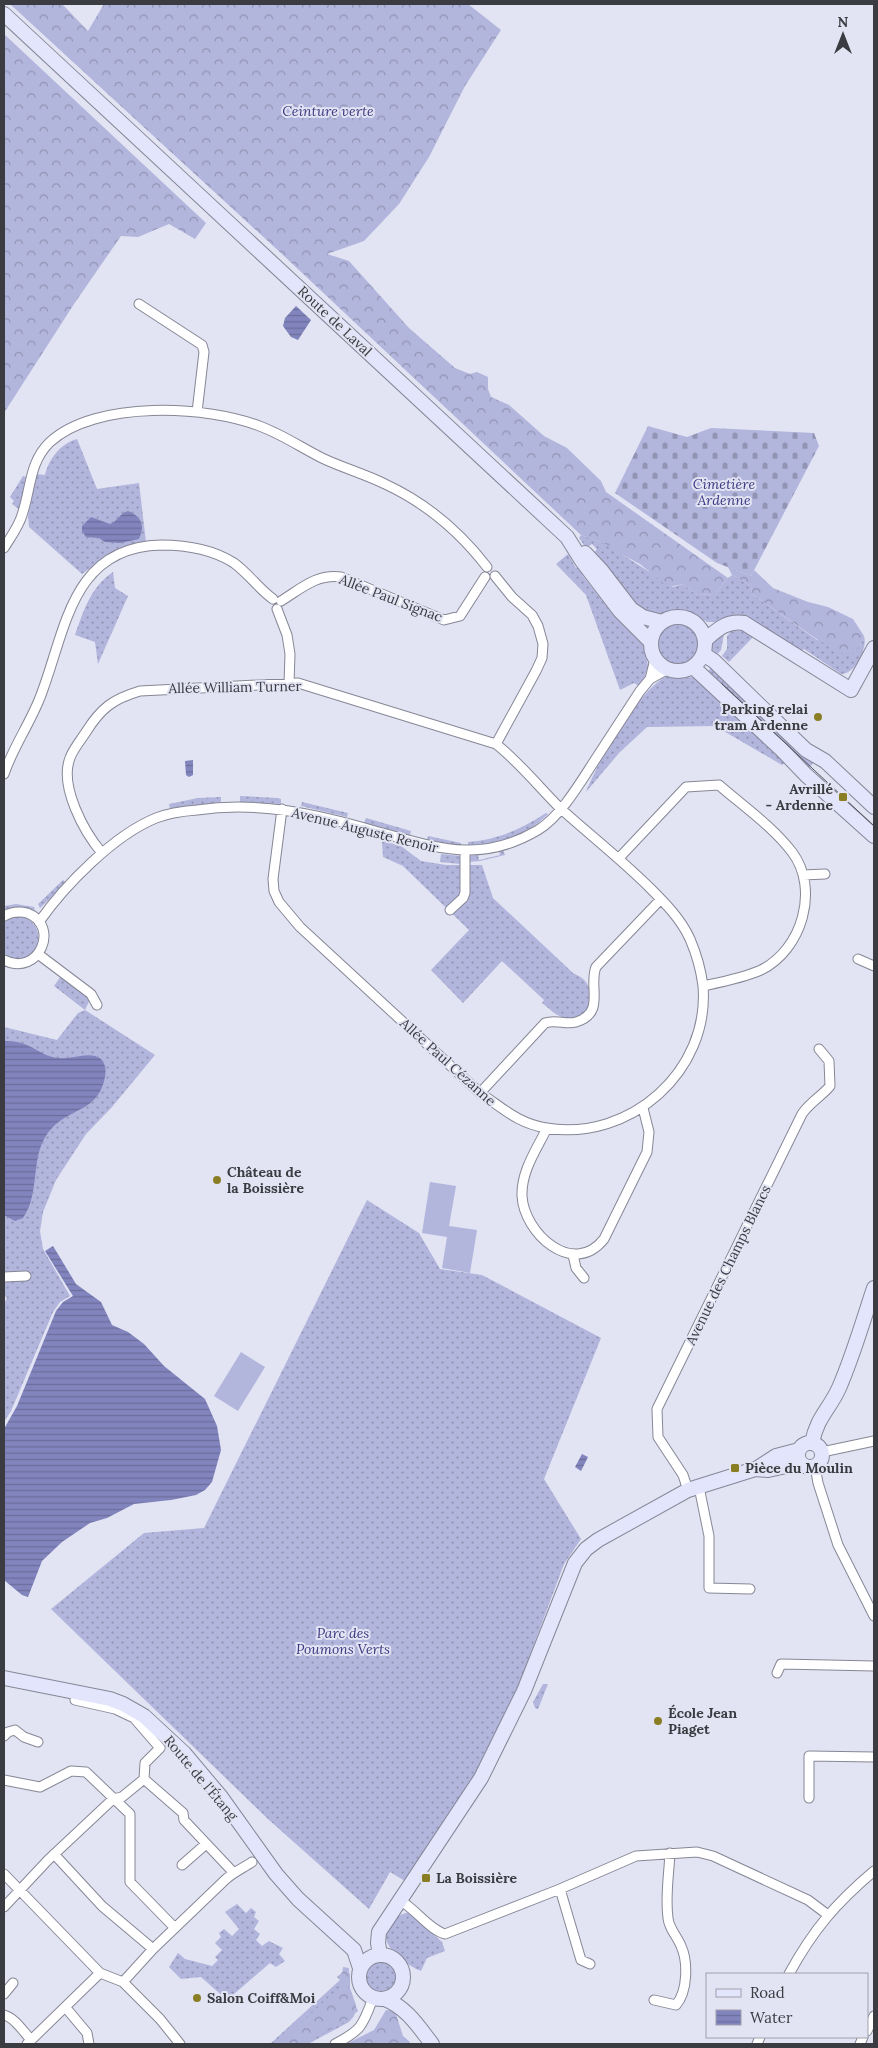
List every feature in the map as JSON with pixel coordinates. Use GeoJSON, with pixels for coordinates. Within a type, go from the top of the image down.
{"type":"FeatureCollection","features":[{"type":"Feature","properties":{"kind":"street","name":"Route de Laval"},"geometry":{"type":"LineString","coordinates":[[4,14],[567,537],[582,561],[620,611],[651,642]]}},
{"type":"Feature","properties":{"kind":"street"},"geometry":{"type":"LineString","coordinates":[[139,304],[202,345],[204,352],[197,412]]}},
{"type":"Feature","properties":{"kind":"street"},"geometry":{"type":"LineString","coordinates":[[4,548],[22,516],[36,460],[43,450],[59,436],[73,428],[92,421],[130,412],[155,410],[197,412],[223,416],[261,426],[323,459],[386,484],[425,507],[465,540],[488,567],[493,568],[496,572],[490,576],[532,615],[538,626],[543,644],[542,658],[496,744]]}},
{"type":"Feature","properties":{"kind":"street"},"geometry":{"type":"LineString","coordinates":[[567,537],[601,570],[631,609],[643,618],[662,622]]}},
{"type":"Feature","properties":{"kind":"street"},"geometry":{"type":"LineString","coordinates":[[4,774],[40,697],[75,598],[86,578],[98,567],[120,553],[150,545],[179,545],[208,551],[233,563],[255,580],[277,603],[287,636],[290,654],[289,684]]}},
{"type":"Feature","properties":{"kind":"street","name":"Allée Paul Signac"},"geometry":{"type":"LineString","coordinates":[[277,603],[312,581],[327,575],[341,577],[444,620],[453,619],[460,616],[480,583],[490,576]]}},
{"type":"Feature","properties":{"kind":"street"},"geometry":{"type":"LineString","coordinates":[[720,627],[704,647],[693,667],[679,671],[668,670],[655,659],[651,651],[653,632],[662,622],[670,618],[680,617],[689,619],[702,632],[704,647],[714,661],[806,750],[825,762],[874,807]]}},
{"type":"Feature","properties":{"kind":"street"},"geometry":{"type":"LineString","coordinates":[[697,625],[720,627],[734,622],[749,625],[851,690],[873,651]]}},
{"type":"Feature","properties":{"kind":"street","name":"Avenue Auguste Renoir"},"geometry":{"type":"LineString","coordinates":[[650,679],[655,659]]}},
{"type":"Feature","properties":{"kind":"street"},"geometry":{"type":"LineString","coordinates":[[693,667],[806,775],[874,836]]}},
{"type":"Feature","properties":{"kind":"street","name":"Avenue Auguste Renoir"},"geometry":{"type":"LineString","coordinates":[[38,922],[51,904],[102,853],[132,831],[156,818],[183,811],[235,806],[282,809],[324,816],[441,849],[464,852],[510,845],[540,829],[561,808],[573,794],[640,691],[650,679],[668,670]]}},
{"type":"Feature","properties":{"kind":"street","name":"Allée William Turner"},"geometry":{"type":"LineString","coordinates":[[102,853],[78,815],[71,797],[67,779],[70,758],[97,716],[120,697],[140,691],[298,683],[323,689],[390,713],[496,744],[561,808]]}},
{"type":"Feature","properties":{"kind":"street"},"geometry":{"type":"LineString","coordinates":[[619,858],[686,786],[719,785],[760,820],[792,853],[803,875],[805,898],[803,920],[787,950],[763,969],[737,978],[703,986]]}},
{"type":"Feature","properties":{"kind":"street","name":"Allée Paul Cézanne"},"geometry":{"type":"LineString","coordinates":[[282,809],[273,879],[278,902],[300,927],[480,1093],[507,1113],[535,1125],[547,1128],[568,1129],[600,1126],[643,1108],[669,1085],[681,1070],[693,1046],[700,1025],[703,986],[689,937],[678,918],[619,858],[561,808]]}},
{"type":"Feature","properties":{"kind":"street"},"geometry":{"type":"LineString","coordinates":[[450,910],[463,898],[465,893],[464,852]]}},
{"type":"Feature","properties":{"kind":"street"},"geometry":{"type":"LineString","coordinates":[[803,875],[825,874]]}},
{"type":"Feature","properties":{"kind":"street"},"geometry":{"type":"LineString","coordinates":[[480,1093],[545,1023],[552,1020],[575,1022],[587,1016],[594,1004],[593,975],[596,967],[661,899]]}},
{"type":"Feature","properties":{"kind":"street"},"geometry":{"type":"LineString","coordinates":[[4,916],[14,912],[24,912],[31,915],[38,922],[44,937],[41,956]]}},
{"type":"Feature","properties":{"kind":"street"},"geometry":{"type":"LineString","coordinates":[[4,960],[22,964],[41,956]]}},
{"type":"Feature","properties":{"kind":"street"},"geometry":{"type":"LineString","coordinates":[[41,956],[91,994],[97,1005]]}},
{"type":"Feature","properties":{"kind":"street"},"geometry":{"type":"LineString","coordinates":[[858,959],[874,966]]}},
{"type":"Feature","properties":{"kind":"street","name":"Avenue des Champs Blancs"},"geometry":{"type":"LineString","coordinates":[[750,1589],[709,1588],[709,1536],[694,1488],[658,1437],[657,1409],[802,1114],[830,1086],[829,1061],[819,1049]]}},
{"type":"Feature","properties":{"kind":"street"},"geometry":{"type":"LineString","coordinates":[[547,1128],[525,1176],[522,1196],[532,1225],[556,1249],[573,1255],[590,1251],[597,1247],[604,1238],[647,1152],[649,1132],[643,1108]]}},
{"type":"Feature","properties":{"kind":"street"},"geometry":{"type":"LineString","coordinates":[[573,1255],[576,1268],[584,1278]]}},
{"type":"Feature","properties":{"kind":"street"},"geometry":{"type":"LineString","coordinates":[[4,1277],[26,1276]]}},
{"type":"Feature","properties":{"kind":"street"},"geometry":{"type":"LineString","coordinates":[[799,1456],[807,1467],[815,1466],[821,1461],[817,1448],[815,1426],[839,1388],[870,1313],[874,1288]]}},
{"type":"Feature","properties":{"kind":"street"},"geometry":{"type":"LineString","coordinates":[[799,1456],[805,1444],[817,1448],[874,1441]]}},
{"type":"Feature","properties":{"kind":"street"},"geometry":{"type":"LineString","coordinates":[[377,1955],[379,1932],[481,1778],[493,1755],[524,1691],[575,1562],[586,1549],[598,1540],[694,1488],[755,1469],[776,1456],[799,1456]]}},
{"type":"Feature","properties":{"kind":"street"},"geometry":{"type":"LineString","coordinates":[[815,1466],[818,1483],[838,1545],[874,1616]]}},
{"type":"Feature","properties":{"kind":"street"},"geometry":{"type":"LineString","coordinates":[[777,1673],[781,1664],[874,1666]]}},
{"type":"Feature","properties":{"kind":"street","name":"Route de l'Étang"},"geometry":{"type":"LineString","coordinates":[[4,1678],[110,1699],[144,1716],[170,1739],[200,1772],[221,1797],[276,1874],[298,1899],[354,1950],[360,1968]]}},
{"type":"Feature","properties":{"kind":"street"},"geometry":{"type":"LineString","coordinates":[[4,1907],[54,1854],[113,1799],[122,1797],[144,1779],[145,1764],[160,1748],[134,1718],[115,1709],[75,1700]]}},
{"type":"Feature","properties":{"kind":"street"},"geometry":{"type":"LineString","coordinates":[[4,1736],[8,1732],[15,1730],[24,1737],[38,1742]]}},
{"type":"Feature","properties":{"kind":"street"},"geometry":{"type":"LineString","coordinates":[[809,1798],[809,1756],[874,1757]]}},
{"type":"Feature","properties":{"kind":"street"},"geometry":{"type":"LineString","coordinates":[[4,1780],[40,1787],[71,1771],[86,1772],[130,1814],[130,1882],[175,1928]]}},
{"type":"Feature","properties":{"kind":"street"},"geometry":{"type":"LineString","coordinates":[[144,1779],[183,1813],[184,1820],[233,1872]]}},
{"type":"Feature","properties":{"kind":"street"},"geometry":{"type":"LineString","coordinates":[[182,1865],[206,1844]]}},
{"type":"Feature","properties":{"kind":"street"},"geometry":{"type":"LineString","coordinates":[[401,1901],[438,1931],[445,1934],[560,1889],[636,1856],[697,1852],[713,1856],[808,1900],[828,1915]]}},
{"type":"Feature","properties":{"kind":"street"},"geometry":{"type":"LineString","coordinates":[[654,2000],[676,2004],[684,1985],[686,1962],[684,1952],[671,1928],[668,1915],[670,1853]]}},
{"type":"Feature","properties":{"kind":"street"},"geometry":{"type":"LineString","coordinates":[[54,1854],[102,1906],[153,1949]]}},
{"type":"Feature","properties":{"kind":"street"},"geometry":{"type":"LineString","coordinates":[[123,1982],[153,1949],[233,1872],[240,1871],[252,1862]]}},
{"type":"Feature","properties":{"kind":"street"},"geometry":{"type":"LineString","coordinates":[[790,1973],[828,1915],[840,1901],[874,1871]]}},
{"type":"Feature","properties":{"kind":"street"},"geometry":{"type":"LineString","coordinates":[[4,1874],[100,1973],[123,1982],[163,2023],[180,2044]]}},
{"type":"Feature","properties":{"kind":"street"},"geometry":{"type":"LineString","coordinates":[[560,1889],[581,1960],[590,1964]]}},
{"type":"Feature","properties":{"kind":"street","name":"Route de l'Étang"},"geometry":{"type":"LineString","coordinates":[[354,1950],[377,1955]]}},
{"type":"Feature","properties":{"kind":"street"},"geometry":{"type":"LineString","coordinates":[[335,2044],[353,2035],[364,2024],[379,1999],[395,1994],[400,1987],[403,1977],[400,1965],[390,1957],[377,1955],[366,1960],[360,1968],[358,1976],[360,1985],[366,1994],[379,1999],[397,2004],[409,2014]]}},
{"type":"Feature","properties":{"kind":"street"},"geometry":{"type":"LineString","coordinates":[[4,2015],[16,2023],[29,2042],[100,1973]]}},
{"type":"Feature","properties":{"kind":"street"},"geometry":{"type":"LineString","coordinates":[[4,1994],[14,1983]]}},
{"type":"Feature","properties":{"kind":"street"},"geometry":{"type":"LineString","coordinates":[[400,1987],[403,2001],[409,2014],[432,2044]]}},
{"type":"Feature","properties":{"kind":"street"},"geometry":{"type":"LineString","coordinates":[[66,2008],[87,2033],[89,2044]]}},
{"type":"Feature","properties":{"kind":"street"},"geometry":{"type":"LineString","coordinates":[[868,2029],[874,2016]]}},
{"type":"Feature","properties":{"kind":"green space","name":"Ceinture verte"},"geometry":{"type":"Polygon","coordinates":[[[10,4],[62,4],[88,31],[104,4],[468,4],[501,30],[465,86],[429,157],[399,204],[364,241],[327,254],[349,261],[409,328],[455,368],[470,374],[477,372],[488,377],[488,389],[491,397],[509,405],[544,436],[567,448],[601,481],[606,492],[728,578],[715,594],[697,595],[683,584],[668,587],[640,564],[623,555],[618,549],[581,535],[283,255],[10,4]]]}},
{"type":"Feature","properties":{"kind":"green space"},"geometry":{"type":"Polygon","coordinates":[[[4,34],[206,223],[195,239],[169,224],[138,237],[121,236],[74,304],[4,413],[4,34]]]}},
{"type":"Feature","properties":{"kind":"green space","name":"Cimetière Ardenne"},"geometry":{"type":"Polygon","coordinates":[[[648,426],[687,437],[711,428],[814,433],[819,446],[751,576],[717,563],[615,493],[648,426]]]}},
{"type":"Feature","properties":{"kind":"green space"},"geometry":{"type":"Polygon","coordinates":[[[77,439],[97,489],[139,483],[146,542],[113,554],[82,574],[29,527],[28,516],[36,474],[45,475],[49,463],[60,448],[77,439]]]}},
{"type":"Feature","properties":{"kind":"green space"},"geometry":{"type":"Polygon","coordinates":[[[23,476],[27,477],[20,510],[12,504],[14,501],[10,497],[23,476]]]}},
{"type":"Feature","properties":{"kind":"green space"},"geometry":{"type":"Polygon","coordinates":[[[581,535],[619,549],[623,555],[673,587],[683,584],[697,595],[715,594],[732,575],[751,586],[752,594],[817,640],[860,646],[864,636],[865,641],[862,654],[851,670],[841,674],[804,649],[800,652],[721,622],[707,622],[685,610],[668,611],[658,615],[641,611],[593,554],[597,549],[592,544],[586,548],[579,538],[581,535]]]}},
{"type":"Feature","properties":{"kind":"green space"},"geometry":{"type":"Polygon","coordinates":[[[568,554],[576,568],[580,566],[583,576],[611,612],[621,619],[644,642],[648,666],[644,679],[639,686],[634,683],[620,690],[586,595],[556,564],[568,554]]]}},
{"type":"Feature","properties":{"kind":"green space"},"geometry":{"type":"Polygon","coordinates":[[[728,567],[751,576],[754,570],[773,588],[808,602],[828,607],[853,619],[864,636],[860,646],[851,655],[844,654],[818,640],[752,594],[751,586],[732,575],[728,567]]]}},
{"type":"Feature","properties":{"kind":"green space"},"geometry":{"type":"Polygon","coordinates":[[[113,572],[115,588],[128,596],[98,664],[95,642],[75,635],[93,592],[113,572]]]}},
{"type":"Feature","properties":{"kind":"green space"},"geometry":{"type":"Polygon","coordinates":[[[678,622],[690,626],[696,632],[700,644],[696,656],[690,662],[678,666],[666,662],[660,656],[656,644],[660,632],[666,626],[678,622]]]}},
{"type":"Feature","properties":{"kind":"green space"},"geometry":{"type":"Polygon","coordinates":[[[732,630],[743,631],[753,637],[729,662],[722,656],[727,649],[727,636],[732,630]]]}},
{"type":"Feature","properties":{"kind":"green space"},"geometry":{"type":"Polygon","coordinates":[[[724,634],[721,650],[715,657],[711,649],[712,642],[724,634]]]}},
{"type":"Feature","properties":{"kind":"green space"},"geometry":{"type":"Polygon","coordinates":[[[713,666],[815,761],[809,768],[706,673],[713,666]]]}},
{"type":"Feature","properties":{"kind":"green space"},"geometry":{"type":"Polygon","coordinates":[[[667,676],[675,678],[695,677],[786,762],[782,765],[715,726],[647,727],[619,753],[586,792],[609,745],[620,728],[644,696],[667,676]]]}},
{"type":"Feature","properties":{"kind":"green space"},"geometry":{"type":"Polygon","coordinates":[[[240,796],[277,798],[281,799],[281,804],[240,802],[240,796]]]}},
{"type":"Feature","properties":{"kind":"green space"},"geometry":{"type":"Polygon","coordinates":[[[221,797],[221,802],[170,809],[169,804],[198,798],[221,797]]]}},
{"type":"Feature","properties":{"kind":"green space"},"geometry":{"type":"Polygon","coordinates":[[[302,802],[348,813],[347,817],[301,806],[302,802]]]}},
{"type":"Feature","properties":{"kind":"green space"},"geometry":{"type":"Polygon","coordinates":[[[546,813],[548,814],[539,822],[521,834],[490,844],[468,847],[468,842],[489,839],[509,833],[546,813]]]}},
{"type":"Feature","properties":{"kind":"green space"},"geometry":{"type":"Polygon","coordinates":[[[366,818],[411,831],[410,836],[364,823],[366,818]]]}},
{"type":"Feature","properties":{"kind":"green space"},"geometry":{"type":"Polygon","coordinates":[[[428,836],[461,843],[461,847],[427,841],[428,836]]]}},
{"type":"Feature","properties":{"kind":"green space"},"geometry":{"type":"Polygon","coordinates":[[[382,841],[401,846],[421,861],[446,865],[482,865],[493,898],[588,985],[590,999],[589,1006],[585,1012],[573,1019],[556,1014],[542,1003],[544,1000],[502,961],[463,1003],[431,970],[469,930],[403,866],[383,857],[382,841]]]}},
{"type":"Feature","properties":{"kind":"green space"},"geometry":{"type":"Polygon","coordinates":[[[503,850],[505,855],[480,861],[466,862],[466,856],[478,855],[479,860],[500,855],[499,851],[503,850]]]}},
{"type":"Feature","properties":{"kind":"green space"},"geometry":{"type":"Polygon","coordinates":[[[441,854],[461,856],[461,864],[440,862],[441,854]]]}},
{"type":"Feature","properties":{"kind":"green space"},"geometry":{"type":"Polygon","coordinates":[[[63,880],[67,883],[40,908],[38,904],[63,880]]]}},
{"type":"Feature","properties":{"kind":"green space"},"geometry":{"type":"Polygon","coordinates":[[[16,904],[34,907],[35,910],[15,907],[4,910],[5,906],[16,904]]]}},
{"type":"Feature","properties":{"kind":"green space"},"geometry":{"type":"Polygon","coordinates":[[[16,916],[28,920],[36,927],[38,935],[37,944],[32,953],[25,958],[15,959],[4,955],[4,920],[16,916]]]}},
{"type":"Feature","properties":{"kind":"green space"},"geometry":{"type":"Polygon","coordinates":[[[61,976],[88,995],[90,999],[85,1010],[54,986],[61,976]]]}},
{"type":"Feature","properties":{"kind":"green space"},"geometry":{"type":"Polygon","coordinates":[[[85,1010],[155,1055],[112,1107],[86,1134],[56,1180],[43,1212],[40,1231],[43,1249],[70,1296],[60,1302],[53,1312],[11,1411],[4,1422],[4,1304],[7,1298],[4,1295],[4,1027],[57,1040],[78,1013],[85,1010]]]}},
{"type":"Feature","properties":{"kind":"green space"},"geometry":{"type":"Polygon","coordinates":[[[430,1182],[456,1186],[449,1226],[477,1230],[470,1273],[442,1268],[447,1237],[422,1233],[430,1182]]]}},
{"type":"Feature","properties":{"kind":"green space","name":"Parc des Poumons Verts"},"geometry":{"type":"Polygon","coordinates":[[[367,1200],[419,1233],[440,1269],[482,1275],[601,1338],[544,1479],[581,1539],[564,1564],[509,1711],[465,1795],[405,1881],[390,1872],[369,1909],[268,1819],[51,1609],[144,1533],[204,1528],[367,1200]]]}},
{"type":"Feature","properties":{"kind":"green space"},"geometry":{"type":"Polygon","coordinates":[[[241,1352],[265,1367],[238,1411],[214,1396],[241,1352]]]}},
{"type":"Feature","properties":{"kind":"green space"},"geometry":{"type":"Polygon","coordinates":[[[543,1684],[548,1684],[538,1709],[535,1708],[533,1702],[543,1684]]]}},
{"type":"Feature","properties":{"kind":"green space"},"geometry":{"type":"Polygon","coordinates":[[[237,1904],[246,1913],[251,1908],[256,1912],[254,1917],[259,1921],[254,1929],[260,1934],[256,1940],[262,1946],[269,1941],[283,1948],[279,1954],[285,1961],[276,1967],[270,1963],[227,2000],[201,1977],[181,1979],[169,1967],[178,1953],[185,1959],[212,1966],[218,1960],[215,1957],[222,1950],[215,1943],[221,1937],[219,1933],[224,1929],[232,1936],[239,1929],[225,1912],[237,1904]]]}},
{"type":"Feature","properties":{"kind":"green space"},"geometry":{"type":"Polygon","coordinates":[[[409,1912],[442,1942],[445,1951],[427,1958],[421,1971],[399,1957],[387,1941],[386,1936],[394,1917],[409,1912]]]}},
{"type":"Feature","properties":{"kind":"green space"},"geometry":{"type":"Polygon","coordinates":[[[381,1959],[394,1964],[399,1977],[394,1990],[381,1995],[368,1990],[363,1977],[368,1964],[381,1959]]]}},
{"type":"Feature","properties":{"kind":"green space"},"geometry":{"type":"Polygon","coordinates":[[[343,1967],[349,1968],[348,1989],[358,2011],[346,2021],[303,2044],[278,2044],[341,1986],[343,1967]]]}},
{"type":"Feature","properties":{"kind":"green space"},"geometry":{"type":"Polygon","coordinates":[[[346,1969],[350,1974],[350,1988],[356,2005],[354,2016],[349,2022],[308,2044],[270,2044],[340,1980],[337,1977],[346,1969]]]}},
{"type":"Feature","properties":{"kind":"green space"},"geometry":{"type":"Polygon","coordinates":[[[386,2010],[395,2011],[403,2036],[410,2042],[409,2044],[346,2044],[374,2030],[386,2010]]]}},
{"type":"Feature","properties":{"kind":"water"},"geometry":{"type":"Polygon","coordinates":[[[296,306],[311,320],[298,340],[291,337],[283,326],[285,318],[296,306]]]}},
{"type":"Feature","properties":{"kind":"water"},"geometry":{"type":"Polygon","coordinates":[[[128,511],[141,522],[142,530],[139,539],[120,543],[105,542],[99,538],[86,537],[82,531],[82,526],[91,517],[110,524],[128,511]]]}},
{"type":"Feature","properties":{"kind":"water"},"geometry":{"type":"Polygon","coordinates":[[[193,760],[193,775],[189,777],[186,775],[185,761],[193,760]]]}},
{"type":"Feature","properties":{"kind":"water"},"geometry":{"type":"Polygon","coordinates":[[[4,1041],[22,1043],[52,1057],[96,1056],[105,1065],[105,1077],[97,1097],[83,1108],[60,1121],[45,1138],[37,1160],[29,1207],[23,1218],[15,1221],[4,1215],[4,1041]]]}},
{"type":"Feature","properties":{"kind":"water"},"geometry":{"type":"Polygon","coordinates":[[[53,1246],[76,1284],[101,1302],[112,1325],[128,1332],[144,1344],[164,1366],[205,1399],[217,1426],[221,1450],[212,1482],[205,1490],[196,1495],[171,1500],[134,1504],[107,1518],[90,1523],[62,1542],[42,1561],[28,1597],[22,1595],[4,1580],[4,1429],[17,1406],[56,1311],[63,1302],[73,1296],[45,1251],[53,1246]]]}},
{"type":"Feature","properties":{"kind":"water"},"geometry":{"type":"Polygon","coordinates":[[[582,1454],[588,1457],[581,1471],[575,1467],[582,1454]]]}},
{"type":"Feature","properties":{"kind":"tram line"},"geometry":{"type":"LineString","coordinates":[[722,684],[874,826]]}},
{"type":"Feature","properties":{"kind":"place","name":"Parking relai tram Ardenne"},"geometry":{"type":"Point","coordinates":[818,717]}},
{"type":"Feature","properties":{"kind":"place","name":"Avrillé - Ardenne"},"geometry":{"type":"Point","coordinates":[843,797]}},
{"type":"Feature","properties":{"kind":"place","name":"Château de la Boissière"},"geometry":{"type":"Point","coordinates":[217,1180]}},
{"type":"Feature","properties":{"kind":"place","name":"Pièce du Moulin"},"geometry":{"type":"Point","coordinates":[735,1468]}},
{"type":"Feature","properties":{"kind":"place","name":"École Jean Piaget"},"geometry":{"type":"Point","coordinates":[658,1721]}},
{"type":"Feature","properties":{"kind":"place","name":"La Boissière"},"geometry":{"type":"Point","coordinates":[426,1878]}},
{"type":"Feature","properties":{"kind":"place","name":"Salon Coiff&Moi"},"geometry":{"type":"Point","coordinates":[197,1998]}}]}
